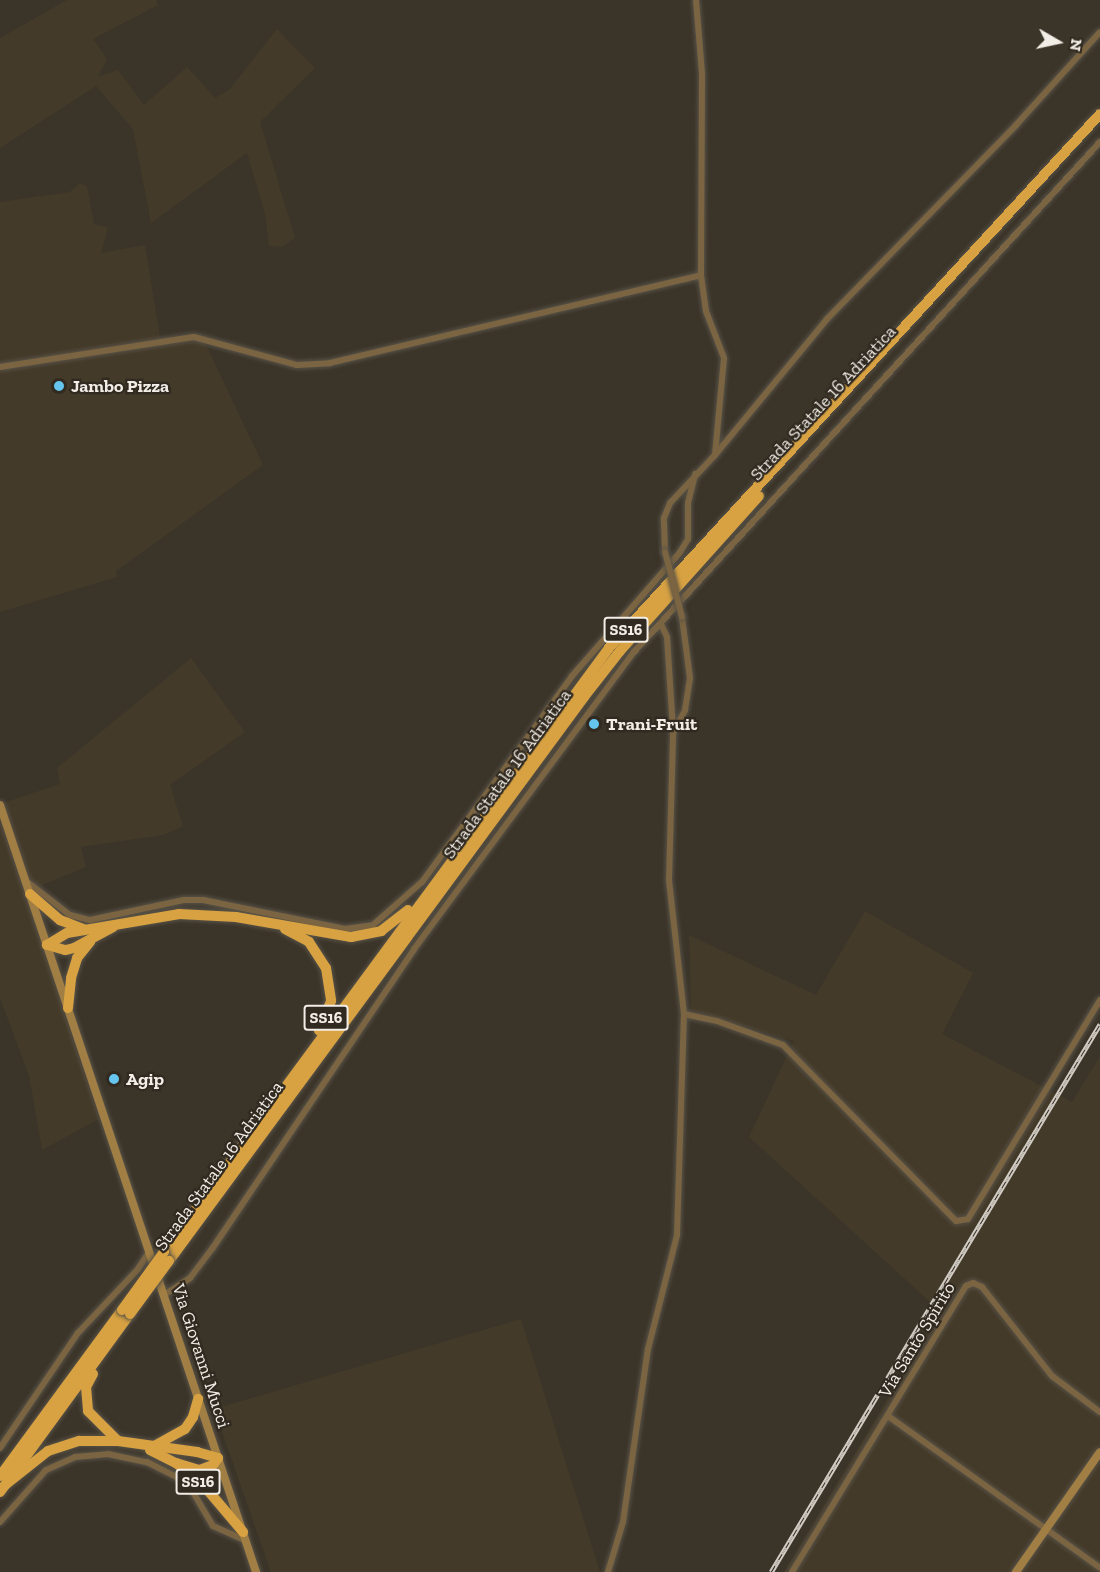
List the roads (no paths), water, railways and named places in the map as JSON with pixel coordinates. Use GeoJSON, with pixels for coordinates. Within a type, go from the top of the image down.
{"type":"FeatureCollection","features":[{"type":"Feature","properties":{"kind":"highway","name":"Strada Statale 16 Adriatica"},"geometry":{"type":"LineString","coordinates":[[166,1257],[263,1119],[609,648],[1100,114]]}},
{"type":"Feature","properties":{"kind":"highway","name":"Strada Statale 16 Adriatica"},"geometry":{"type":"LineString","coordinates":[[2,1484],[166,1257],[620,651],[1100,124]]}},
{"type":"Feature","properties":{"kind":"highway","name":"SS16"},"geometry":{"type":"LineString","coordinates":[[47,945],[65,950],[91,934],[113,927],[179,914],[211,914],[351,937],[381,931],[393,925],[440,876]]}},
{"type":"Feature","properties":{"kind":"highway"},"geometry":{"type":"LineString","coordinates":[[30,894],[60,920],[91,934]]}},
{"type":"Feature","properties":{"kind":"highway","name":"SS16"},"geometry":{"type":"LineString","coordinates":[[263,1119],[280,1084],[319,1031],[331,1000],[331,984],[318,954],[309,942],[276,924]]}},
{"type":"Feature","properties":{"kind":"highway","name":"SS16"},"geometry":{"type":"LineString","coordinates":[[47,945],[60,935],[91,934]]}},
{"type":"Feature","properties":{"kind":"highway","name":"SS16"},"geometry":{"type":"LineString","coordinates":[[68,1008],[71,978],[77,958],[91,934]]}},
{"type":"Feature","properties":{"kind":"highway","name":"SS16"},"geometry":{"type":"LineString","coordinates":[[118,1441],[95,1422],[86,1394],[89,1381],[126,1312]]}},
{"type":"Feature","properties":{"kind":"highway"},"geometry":{"type":"LineString","coordinates":[[146,1447],[185,1429],[194,1417],[198,1399]]}},
{"type":"Feature","properties":{"kind":"highway","name":"SS16"},"geometry":{"type":"LineString","coordinates":[[2,1484],[33,1462],[63,1445],[118,1441],[146,1447],[197,1452],[218,1458],[213,1465],[199,1470],[176,1463],[146,1447]]}},
{"type":"Feature","properties":{"kind":"highway","name":"SS16"},"geometry":{"type":"LineString","coordinates":[[176,1463],[205,1487],[244,1536]]}},
{"type":"Feature","properties":{"kind":"main road","name":"Via Giovanni Mucci"},"geometry":{"type":"LineString","coordinates":[[0,805],[256,1572]]}},
{"type":"Feature","properties":{"kind":"main road"},"geometry":{"type":"LineString","coordinates":[[1016,1572],[1100,1452]]}},
{"type":"Feature","properties":{"kind":"street"},"geometry":{"type":"LineString","coordinates":[[696,0],[702,73],[701,275],[706,311],[724,358],[715,455]]}},
{"type":"Feature","properties":{"kind":"street"},"geometry":{"type":"LineString","coordinates":[[673,733],[685,710],[690,678],[682,617],[665,552],[664,518],[670,503],[715,455],[827,319],[1016,125],[1100,32]]}},
{"type":"Feature","properties":{"kind":"street"},"geometry":{"type":"LineString","coordinates":[[164,1295],[190,1278],[212,1249],[414,950],[591,706],[660,624],[1100,142]]}},
{"type":"Feature","properties":{"kind":"street"},"geometry":{"type":"LineString","coordinates":[[0,367],[194,337],[297,365],[330,363],[701,275]]}},
{"type":"Feature","properties":{"kind":"street"},"geometry":{"type":"LineString","coordinates":[[25,880],[70,915],[90,920],[184,900],[203,900],[345,928],[373,925],[422,882],[572,676],[680,552],[688,539],[688,503],[695,474]]}},
{"type":"Feature","properties":{"kind":"street"},"geometry":{"type":"LineString","coordinates":[[608,1572],[623,1522],[648,1349],[677,1235],[684,1014],[669,880],[673,733],[667,637],[660,624]]}},
{"type":"Feature","properties":{"kind":"street"},"geometry":{"type":"LineString","coordinates":[[684,1014],[717,1021],[783,1045],[956,1221],[968,1219],[1100,1000]]}},
{"type":"Feature","properties":{"kind":"street"},"geometry":{"type":"LineString","coordinates":[[0,1448],[78,1332],[138,1269],[149,1252]]}},
{"type":"Feature","properties":{"kind":"street","name":"Via Santo Spirito"},"geometry":{"type":"LineString","coordinates":[[792,1572],[966,1286],[973,1282],[982,1287],[1052,1376],[1100,1412]]}},
{"type":"Feature","properties":{"kind":"street"},"geometry":{"type":"LineString","coordinates":[[888,1416],[1100,1568]]}},
{"type":"Feature","properties":{"kind":"street"},"geometry":{"type":"LineString","coordinates":[[0,1522],[46,1470],[75,1457],[108,1454],[147,1462],[177,1477],[190,1486],[213,1526],[244,1536]]}},
{"type":"Feature","properties":{"kind":"railway"},"geometry":{"type":"LineString","coordinates":[[771,1572],[1100,1024]]}},
{"type":"Feature","properties":{"kind":"place","name":"Jambo Pizza"},"geometry":{"type":"Point","coordinates":[59,386]}},
{"type":"Feature","properties":{"kind":"place","name":"Trani-Fruit"},"geometry":{"type":"Point","coordinates":[594,724]}},
{"type":"Feature","properties":{"kind":"place","name":"Agip"},"geometry":{"type":"Point","coordinates":[114,1079]}}]}
